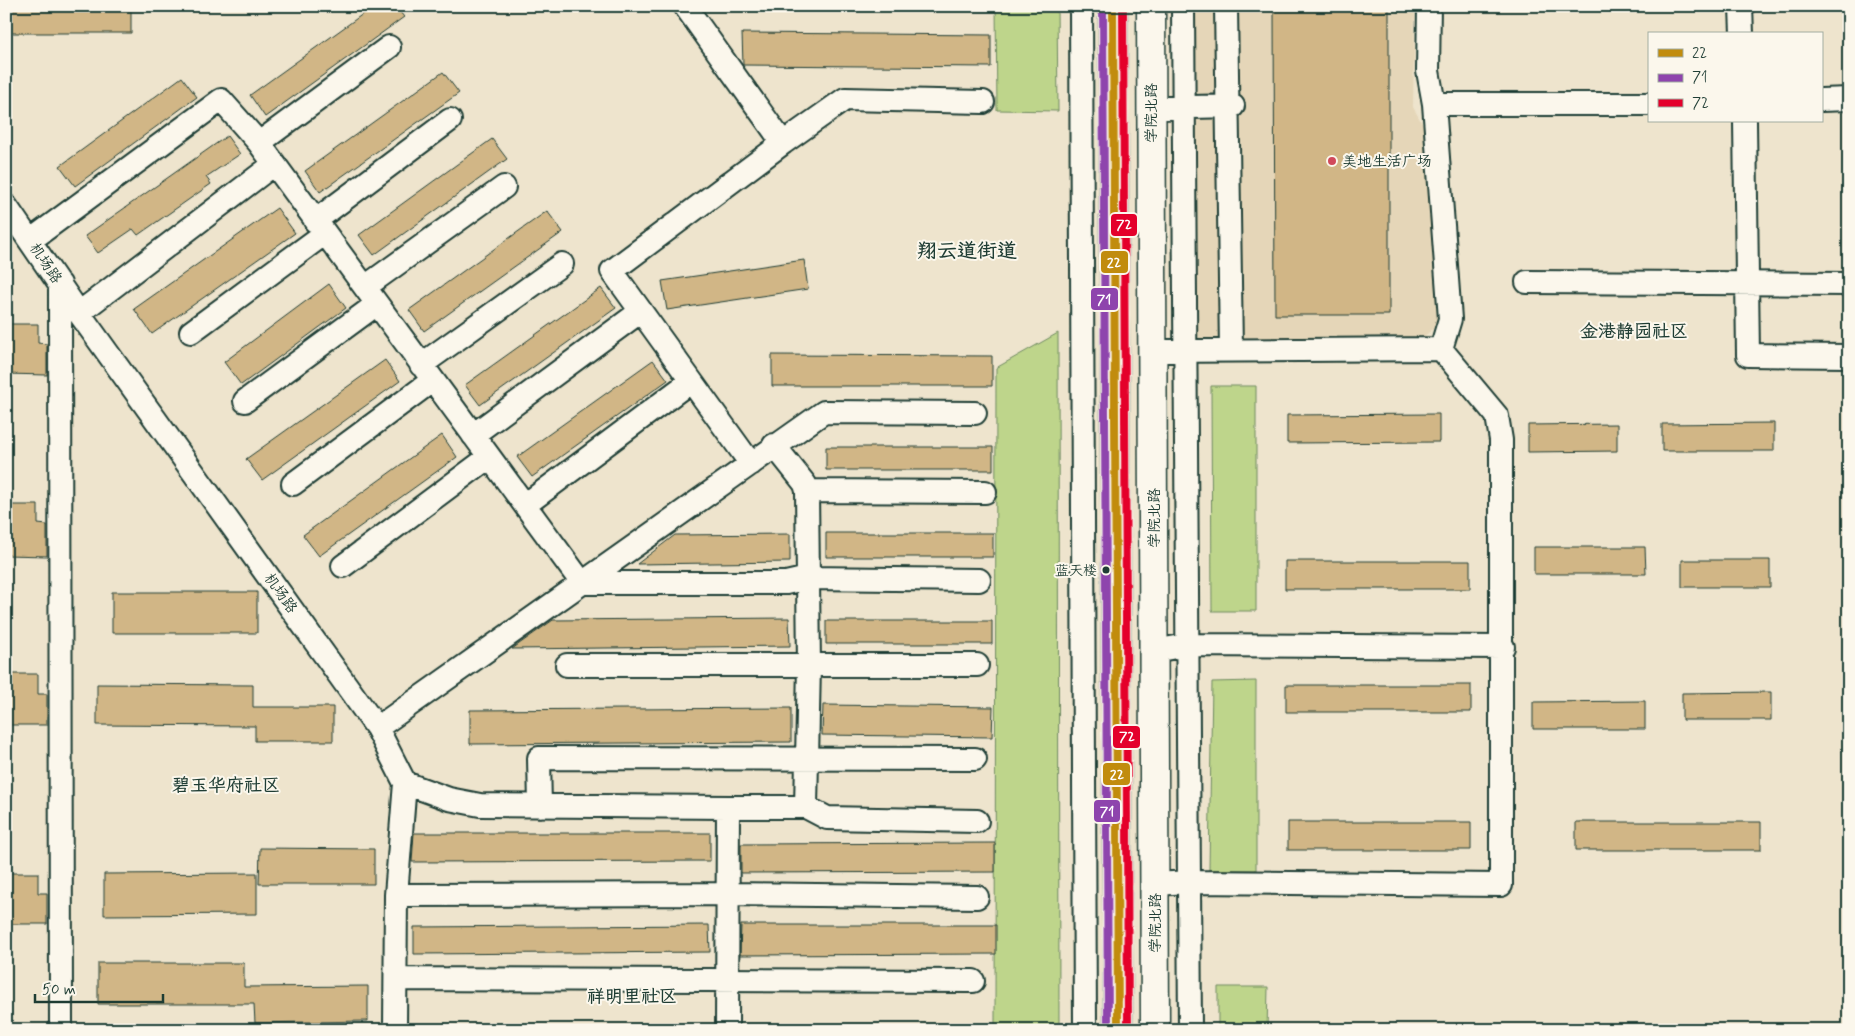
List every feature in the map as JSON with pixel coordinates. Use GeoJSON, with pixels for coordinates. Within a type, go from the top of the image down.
{"type":"FeatureCollection","features":[{"type":"Feature","properties":{"kind":"main road"},"geometry":{"type":"LineString","coordinates":[[1113,6],[1118,1030]]}},
{"type":"Feature","properties":{"kind":"main road","name":"学院北路"},"geometry":{"type":"LineString","coordinates":[[1151,6],[1155,1030]]}},
{"type":"Feature","properties":{"kind":"main road"},"geometry":{"type":"LineString","coordinates":[[1116,650],[1154,651]]}},
{"type":"Feature","properties":{"kind":"street"},"geometry":{"type":"LineString","coordinates":[[685,6],[783,144]]}},
{"type":"Feature","properties":{"kind":"street"},"geometry":{"type":"LineString","coordinates":[[1082,6],[1082,653],[1085,1030]]}},
{"type":"Feature","properties":{"kind":"street"},"geometry":{"type":"LineString","coordinates":[[1183,6],[1190,1030]]}},
{"type":"Feature","properties":{"kind":"street"},"geometry":{"type":"LineString","coordinates":[[1226,6],[1230,106],[1234,350]]}},
{"type":"Feature","properties":{"kind":"street"},"geometry":{"type":"LineString","coordinates":[[1230,106],[1232,6]]}},
{"type":"Feature","properties":{"kind":"street"},"geometry":{"type":"LineString","coordinates":[[1428,6],[1428,70],[1434,104],[1450,319],[1441,349]]}},
{"type":"Feature","properties":{"kind":"street"},"geometry":{"type":"LineString","coordinates":[[1741,6],[1742,32]]}},
{"type":"Feature","properties":{"kind":"street"},"geometry":{"type":"LineString","coordinates":[[259,144],[389,47]]}},
{"type":"Feature","properties":{"kind":"street"},"geometry":{"type":"LineString","coordinates":[[751,464],[612,271],[845,99],[982,102]]}},
{"type":"Feature","properties":{"kind":"street"},"geometry":{"type":"LineString","coordinates":[[1822,100],[1849,99]]}},
{"type":"Feature","properties":{"kind":"street"},"geometry":{"type":"LineString","coordinates":[[31,240],[221,100],[259,144],[582,584]]}},
{"type":"Feature","properties":{"kind":"street"},"geometry":{"type":"LineString","coordinates":[[1434,104],[1648,104]]}},
{"type":"Feature","properties":{"kind":"street"},"geometry":{"type":"LineString","coordinates":[[1152,108],[1230,106]]}},
{"type":"Feature","properties":{"kind":"street"},"geometry":{"type":"LineString","coordinates":[[191,332],[450,120]]}},
{"type":"Feature","properties":{"kind":"street"},"geometry":{"type":"LineString","coordinates":[[1745,122],[1748,355],[1849,356]]}},
{"type":"Feature","properties":{"kind":"street"},"geometry":{"type":"LineString","coordinates":[[79,313],[273,165]]}},
{"type":"Feature","properties":{"kind":"street"},"geometry":{"type":"LineString","coordinates":[[245,401],[504,187]]}},
{"type":"Feature","properties":{"kind":"street","name":"机场路"},"geometry":{"type":"LineString","coordinates":[[6,206],[79,313],[377,728],[405,783]]}},
{"type":"Feature","properties":{"kind":"street"},"geometry":{"type":"LineString","coordinates":[[293,484],[427,372],[562,264]]}},
{"type":"Feature","properties":{"kind":"street"},"geometry":{"type":"LineString","coordinates":[[1527,282],[1849,284]]}},
{"type":"Feature","properties":{"kind":"street"},"geometry":{"type":"LineString","coordinates":[[60,284],[60,1030]]}},
{"type":"Feature","properties":{"kind":"street"},"geometry":{"type":"LineString","coordinates":[[473,435],[641,312]]}},
{"type":"Feature","properties":{"kind":"street"},"geometry":{"type":"LineString","coordinates":[[1153,351],[1441,349]]}},
{"type":"Feature","properties":{"kind":"street"},"geometry":{"type":"LineString","coordinates":[[1155,884],[1190,882],[1501,885],[1503,646],[1501,440],[1497,416],[1441,349]]}},
{"type":"Feature","properties":{"kind":"street"},"geometry":{"type":"LineString","coordinates":[[525,505],[691,381]]}},
{"type":"Feature","properties":{"kind":"street"},"geometry":{"type":"LineString","coordinates":[[377,728],[751,464],[774,445],[824,412],[975,413]]}},
{"type":"Feature","properties":{"kind":"street"},"geometry":{"type":"LineString","coordinates":[[774,445],[805,484],[808,491],[808,759],[806,807]]}},
{"type":"Feature","properties":{"kind":"street"},"geometry":{"type":"LineString","coordinates":[[343,566],[489,457]]}},
{"type":"Feature","properties":{"kind":"street"},"geometry":{"type":"LineString","coordinates":[[808,491],[985,492]]}},
{"type":"Feature","properties":{"kind":"street"},"geometry":{"type":"LineString","coordinates":[[582,584],[786,583],[808,578],[979,580]]}},
{"type":"Feature","properties":{"kind":"street"},"geometry":{"type":"LineString","coordinates":[[1154,651],[1187,645],[1503,646]]}},
{"type":"Feature","properties":{"kind":"street"},"geometry":{"type":"LineString","coordinates":[[1082,653],[1116,650]]}},
{"type":"Feature","properties":{"kind":"street"},"geometry":{"type":"LineString","coordinates":[[567,665],[977,665]]}},
{"type":"Feature","properties":{"kind":"street"},"geometry":{"type":"LineString","coordinates":[[540,806],[539,758],[975,759]]}},
{"type":"Feature","properties":{"kind":"street"},"geometry":{"type":"LineString","coordinates":[[395,1030],[396,895],[405,783],[449,799],[480,805],[806,807],[827,818],[977,821]]}},
{"type":"Feature","properties":{"kind":"street"},"geometry":{"type":"LineString","coordinates":[[727,1030],[728,807]]}},
{"type":"Feature","properties":{"kind":"street"},"geometry":{"type":"LineString","coordinates":[[396,895],[728,894],[977,897]]}},
{"type":"Feature","properties":{"kind":"street"},"geometry":{"type":"LineString","coordinates":[[396,979],[973,981]]}},
{"type":"Feature","properties":{"kind":"shaded area"},"geometry":{"type":"Polygon","coordinates":[[[1195,6],[1415,6],[1413,107],[1428,134],[1441,322],[1421,339],[1198,338],[1195,6]]]}},
{"type":"Feature","properties":{"kind":"green space"},"geometry":{"type":"Polygon","coordinates":[[[996,6],[1057,6],[1058,111],[997,110],[996,6]]]}},
{"type":"Feature","properties":{"kind":"green space"},"geometry":{"type":"Polygon","coordinates":[[[1058,333],[1059,1030],[995,1030],[996,368],[1058,333]]]}},
{"type":"Feature","properties":{"kind":"green space"},"geometry":{"type":"Polygon","coordinates":[[[1211,386],[1256,386],[1256,611],[1212,611],[1211,386]]]}},
{"type":"Feature","properties":{"kind":"green space"},"geometry":{"type":"Polygon","coordinates":[[[1256,681],[1256,870],[1209,870],[1212,682],[1256,681]]]}},
{"type":"Feature","properties":{"kind":"green space"},"geometry":{"type":"Polygon","coordinates":[[[1218,987],[1268,987],[1267,1030],[1218,1030],[1218,987]]]}},
{"type":"Feature","properties":{"kind":"building"},"geometry":{"type":"Polygon","coordinates":[[[6,6],[131,6],[131,33],[6,33],[6,6]]]}},
{"type":"Feature","properties":{"kind":"building"},"geometry":{"type":"Polygon","coordinates":[[[374,6],[395,6],[404,17],[265,117],[250,95],[374,6]]]}},
{"type":"Feature","properties":{"kind":"building","name":"美地生活广场"},"geometry":{"type":"Polygon","coordinates":[[[1274,6],[1389,6],[1389,315],[1275,315],[1274,6]]]}},
{"type":"Feature","properties":{"kind":"building"},"geometry":{"type":"Polygon","coordinates":[[[742,33],[991,35],[991,67],[743,65],[742,33]]]}},
{"type":"Feature","properties":{"kind":"building"},"geometry":{"type":"Polygon","coordinates":[[[443,72],[459,93],[320,192],[305,171],[443,72]]]}},
{"type":"Feature","properties":{"kind":"building"},"geometry":{"type":"Polygon","coordinates":[[[182,77],[197,97],[75,186],[60,166],[182,77]]]}},
{"type":"Feature","properties":{"kind":"building"},"geometry":{"type":"Polygon","coordinates":[[[227,136],[240,154],[206,177],[211,184],[138,235],[133,229],[98,253],[85,236],[227,136]]]}},
{"type":"Feature","properties":{"kind":"building"},"geometry":{"type":"Polygon","coordinates":[[[492,139],[507,159],[374,255],[359,235],[492,139]]]}},
{"type":"Feature","properties":{"kind":"building"},"geometry":{"type":"Polygon","coordinates":[[[277,208],[295,233],[152,334],[134,309],[277,208]]]}},
{"type":"Feature","properties":{"kind":"building"},"geometry":{"type":"Polygon","coordinates":[[[547,211],[563,232],[424,331],[409,310],[547,211]]]}},
{"type":"Feature","properties":{"kind":"building"},"geometry":{"type":"Polygon","coordinates":[[[804,260],[808,289],[667,310],[662,281],[804,260]]]}},
{"type":"Feature","properties":{"kind":"building"},"geometry":{"type":"Polygon","coordinates":[[[329,284],[346,308],[241,385],[224,362],[329,284]]]}},
{"type":"Feature","properties":{"kind":"building"},"geometry":{"type":"Polygon","coordinates":[[[601,288],[616,308],[480,405],[465,385],[601,288]]]}},
{"type":"Feature","properties":{"kind":"building"},"geometry":{"type":"Polygon","coordinates":[[[6,324],[38,324],[38,343],[47,344],[47,375],[6,374],[6,324]]]}},
{"type":"Feature","properties":{"kind":"building"},"geometry":{"type":"Polygon","coordinates":[[[772,355],[992,356],[992,386],[772,386],[772,355]]]}},
{"type":"Feature","properties":{"kind":"building"},"geometry":{"type":"Polygon","coordinates":[[[385,360],[400,381],[262,480],[246,459],[385,360]]]}},
{"type":"Feature","properties":{"kind":"building"},"geometry":{"type":"Polygon","coordinates":[[[653,360],[668,380],[532,477],[517,457],[653,360]]]}},
{"type":"Feature","properties":{"kind":"building"},"geometry":{"type":"Polygon","coordinates":[[[1439,414],[1439,442],[1287,443],[1287,415],[1439,414]]]}},
{"type":"Feature","properties":{"kind":"building"},"geometry":{"type":"Polygon","coordinates":[[[1774,423],[1774,451],[1662,451],[1662,424],[1774,423]]]}},
{"type":"Feature","properties":{"kind":"building"},"geometry":{"type":"Polygon","coordinates":[[[1617,424],[1617,451],[1528,452],[1528,425],[1617,424]]]}},
{"type":"Feature","properties":{"kind":"building"},"geometry":{"type":"Polygon","coordinates":[[[442,435],[457,457],[319,556],[303,535],[442,435]]]}},
{"type":"Feature","properties":{"kind":"building"},"geometry":{"type":"Polygon","coordinates":[[[826,447],[993,447],[993,470],[826,470],[826,447]]]}},
{"type":"Feature","properties":{"kind":"building"},"geometry":{"type":"Polygon","coordinates":[[[6,505],[38,505],[38,524],[47,525],[47,556],[6,555],[6,505]]]}},
{"type":"Feature","properties":{"kind":"building"},"geometry":{"type":"Polygon","coordinates":[[[826,533],[993,533],[993,557],[826,557],[826,533]]]}},
{"type":"Feature","properties":{"kind":"building"},"geometry":{"type":"Polygon","coordinates":[[[790,534],[790,562],[637,564],[675,535],[790,534]]]}},
{"type":"Feature","properties":{"kind":"building"},"geometry":{"type":"Polygon","coordinates":[[[1534,547],[1645,547],[1646,574],[1534,574],[1534,547]]]}},
{"type":"Feature","properties":{"kind":"building"},"geometry":{"type":"Polygon","coordinates":[[[1682,560],[1770,560],[1770,587],[1682,587],[1682,560]]]}},
{"type":"Feature","properties":{"kind":"building"},"geometry":{"type":"Polygon","coordinates":[[[1285,561],[1470,561],[1470,589],[1285,589],[1285,561]]]}},
{"type":"Feature","properties":{"kind":"building"},"geometry":{"type":"Polygon","coordinates":[[[112,592],[257,592],[257,633],[112,633],[112,592]]]}},
{"type":"Feature","properties":{"kind":"building"},"geometry":{"type":"Polygon","coordinates":[[[789,618],[790,646],[512,649],[553,620],[789,618]]]}},
{"type":"Feature","properties":{"kind":"building"},"geometry":{"type":"Polygon","coordinates":[[[826,621],[992,621],[992,644],[826,644],[826,621]]]}},
{"type":"Feature","properties":{"kind":"building"},"geometry":{"type":"Polygon","coordinates":[[[6,674],[38,674],[38,694],[47,694],[47,725],[6,725],[6,674]]]}},
{"type":"Feature","properties":{"kind":"building"},"geometry":{"type":"Polygon","coordinates":[[[97,684],[253,685],[253,707],[333,707],[333,741],[255,741],[255,726],[97,725],[97,684]]]}},
{"type":"Feature","properties":{"kind":"building"},"geometry":{"type":"Polygon","coordinates":[[[1286,685],[1471,685],[1471,712],[1286,712],[1286,685]]]}},
{"type":"Feature","properties":{"kind":"building"},"geometry":{"type":"Polygon","coordinates":[[[1771,692],[1771,720],[1682,720],[1682,693],[1771,692]]]}},
{"type":"Feature","properties":{"kind":"building"},"geometry":{"type":"Polygon","coordinates":[[[1645,701],[1645,729],[1533,729],[1533,702],[1645,701]]]}},
{"type":"Feature","properties":{"kind":"building"},"geometry":{"type":"Polygon","coordinates":[[[823,705],[993,707],[992,737],[822,735],[823,705]]]}},
{"type":"Feature","properties":{"kind":"building"},"geometry":{"type":"Polygon","coordinates":[[[791,708],[791,742],[470,744],[470,710],[791,708]]]}},
{"type":"Feature","properties":{"kind":"building"},"geometry":{"type":"Polygon","coordinates":[[[1288,822],[1471,822],[1471,850],[1288,850],[1288,822]]]}},
{"type":"Feature","properties":{"kind":"building"},"geometry":{"type":"Polygon","coordinates":[[[1576,822],[1761,822],[1761,850],[1576,850],[1576,822]]]}},
{"type":"Feature","properties":{"kind":"building"},"geometry":{"type":"Polygon","coordinates":[[[414,833],[710,833],[710,861],[412,862],[414,833]]]}},
{"type":"Feature","properties":{"kind":"building"},"geometry":{"type":"Polygon","coordinates":[[[995,843],[995,872],[741,873],[741,844],[995,843]]]}},
{"type":"Feature","properties":{"kind":"building"},"geometry":{"type":"Polygon","coordinates":[[[260,848],[374,849],[374,884],[259,884],[260,848]]]}},
{"type":"Feature","properties":{"kind":"building"},"geometry":{"type":"Polygon","coordinates":[[[6,873],[38,873],[38,893],[47,893],[47,924],[6,924],[6,873]]]}},
{"type":"Feature","properties":{"kind":"building"},"geometry":{"type":"Polygon","coordinates":[[[257,873],[257,914],[104,915],[104,874],[257,873]]]}},
{"type":"Feature","properties":{"kind":"building"},"geometry":{"type":"Polygon","coordinates":[[[709,925],[710,952],[414,954],[414,927],[709,925]]]}},
{"type":"Feature","properties":{"kind":"building"},"geometry":{"type":"Polygon","coordinates":[[[741,925],[996,925],[996,954],[740,955],[741,925]]]}},
{"type":"Feature","properties":{"kind":"building"},"geometry":{"type":"Polygon","coordinates":[[[98,963],[244,963],[244,987],[368,986],[368,1021],[255,1023],[254,1004],[98,1004],[98,963]]]}},
{"type":"Feature","properties":{"kind":"transit line","name":"71"},"geometry":{"type":"LineString","coordinates":[[1103,6],[1108,1030]]}},
{"type":"Feature","properties":{"kind":"transit line","name":"22"},"geometry":{"type":"LineString","coordinates":[[1113,6],[1118,1030]]}},
{"type":"Feature","properties":{"kind":"transit line","name":"72"},"geometry":{"type":"LineString","coordinates":[[1123,6],[1128,1030]]}},
{"type":"Feature","properties":{"kind":"place","name":"美地生活广场"},"geometry":{"type":"Point","coordinates":[1332,161]}},
{"type":"Feature","properties":{"kind":"place","name":"蓝天楼"},"geometry":{"type":"Point","coordinates":[1106,570]}},
{"type":"Feature","properties":{"kind":"district","name":"翔云道街道"},"geometry":{"type":"Point","coordinates":[967,250]}},
{"type":"Feature","properties":{"kind":"district","name":"金港静园社区"},"geometry":{"type":"Point","coordinates":[1634,331]}},
{"type":"Feature","properties":{"kind":"district","name":"碧玉华府社区"},"geometry":{"type":"Point","coordinates":[226,785]}},
{"type":"Feature","properties":{"kind":"district","name":"祥明里社区"},"geometry":{"type":"Point","coordinates":[632,996]}}]}
